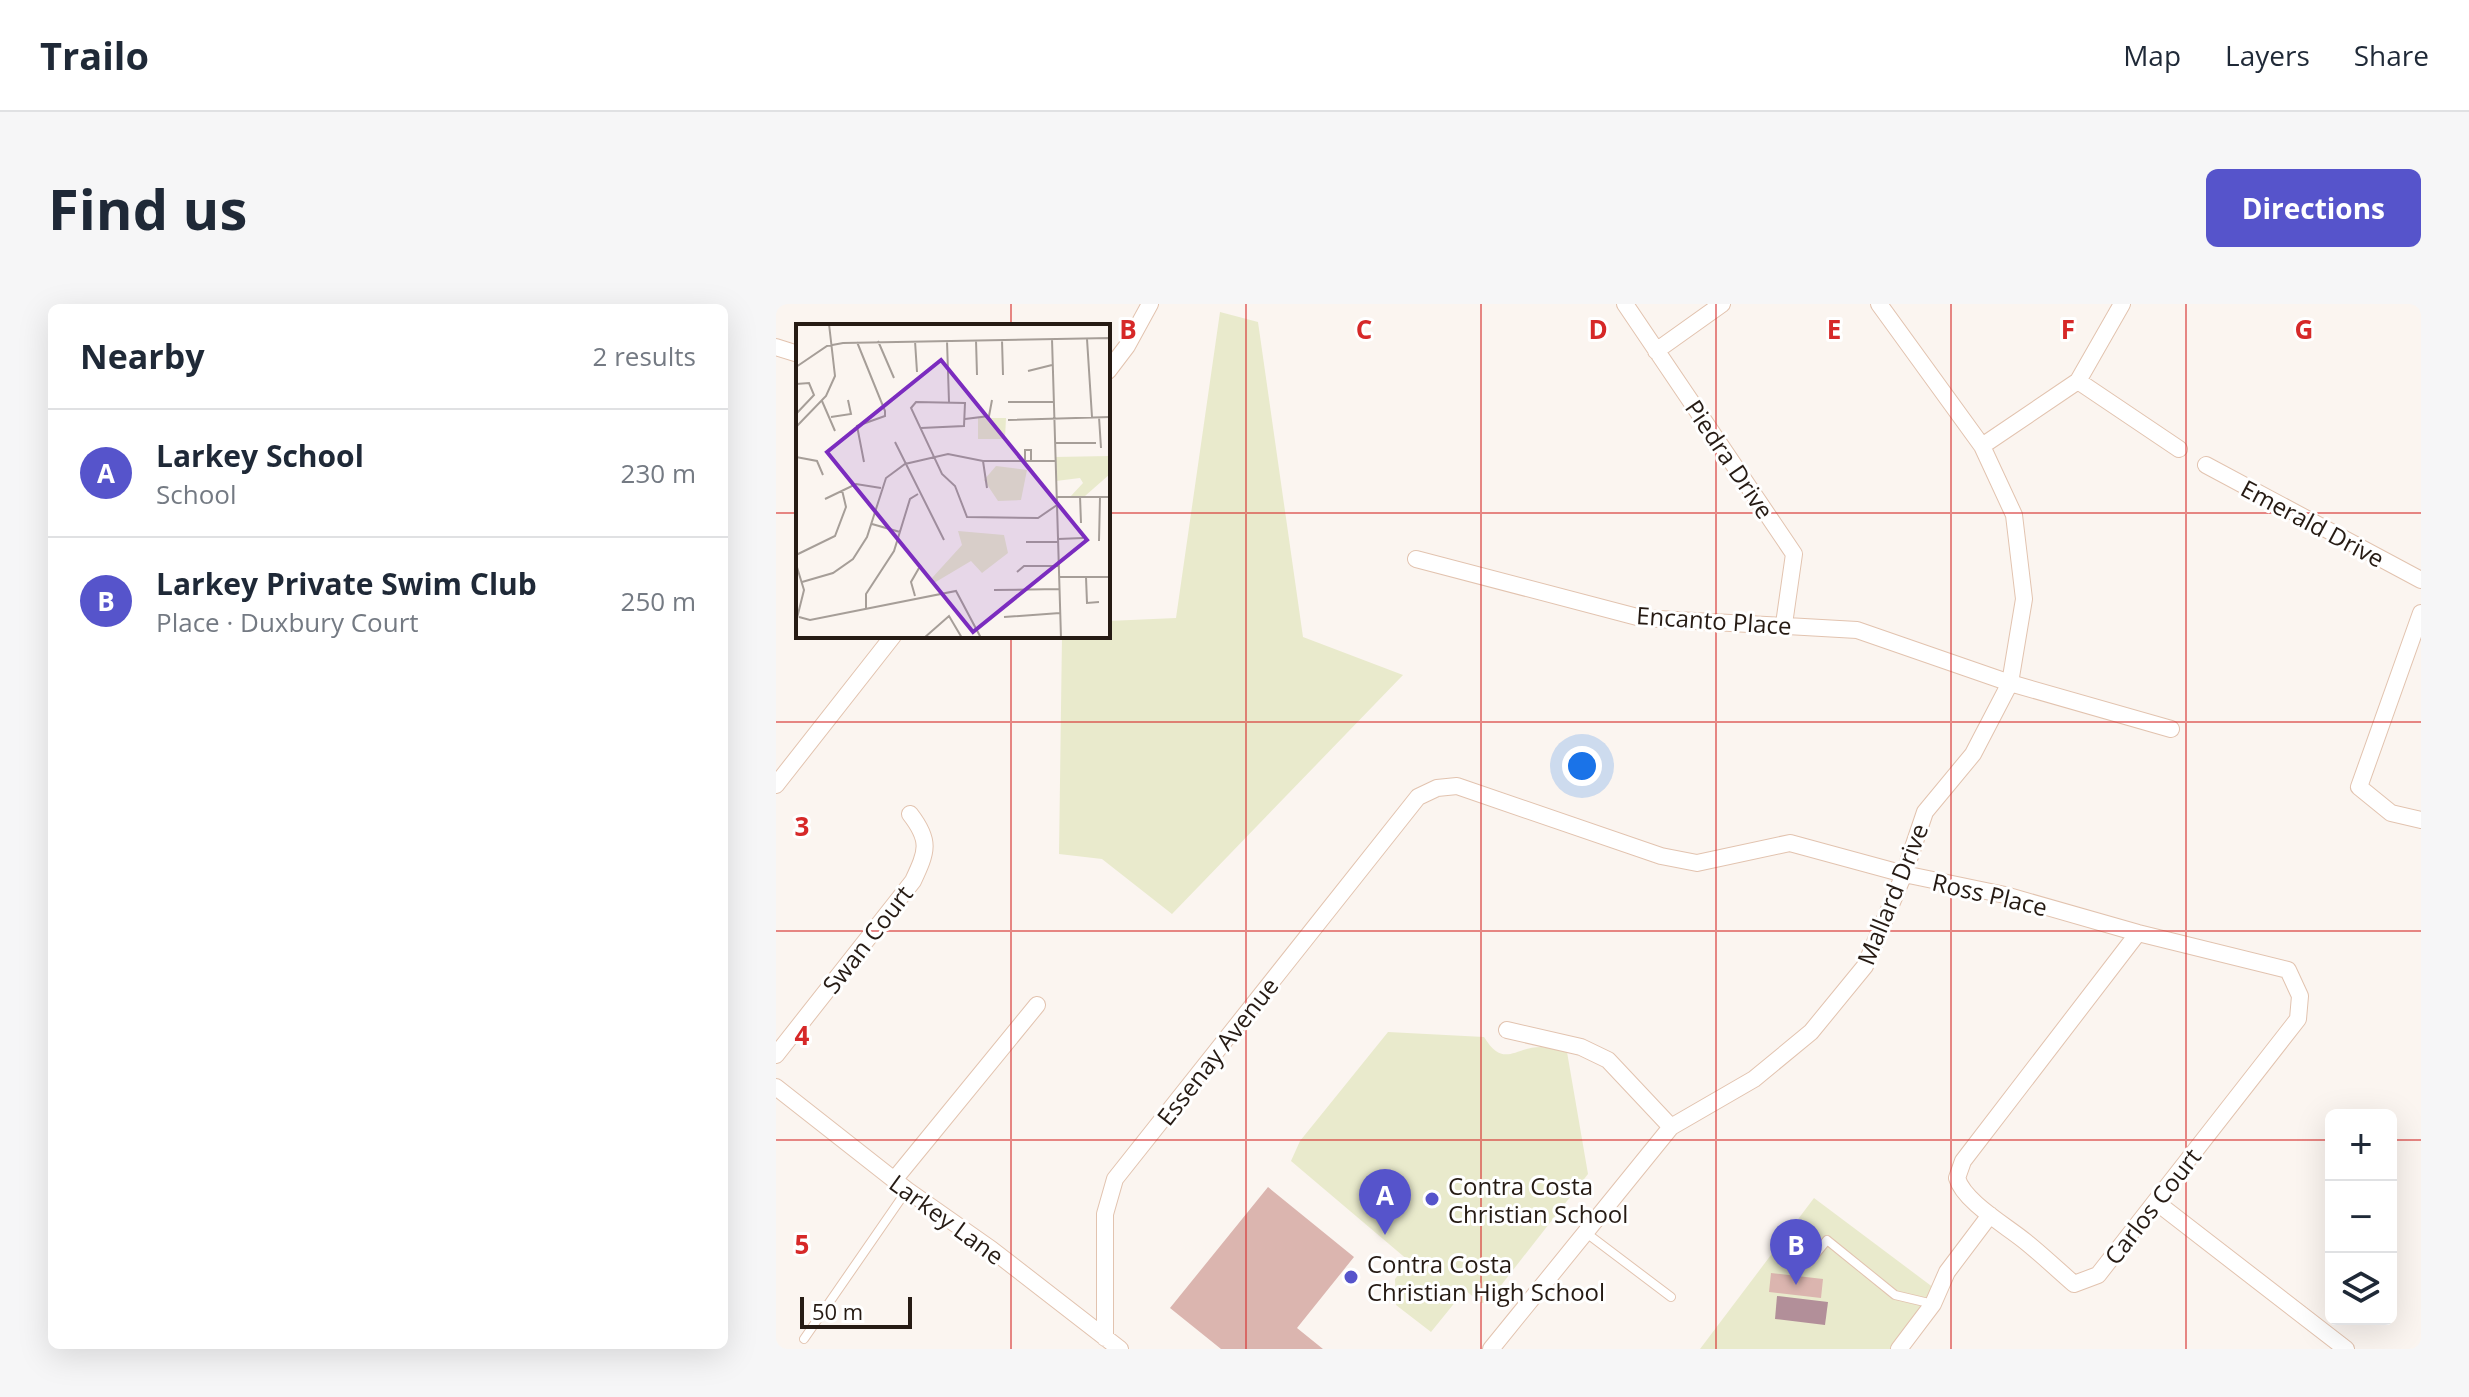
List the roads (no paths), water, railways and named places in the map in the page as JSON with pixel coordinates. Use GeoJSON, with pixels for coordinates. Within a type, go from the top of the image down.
{"type":"FeatureCollection","features":[{"type":"Feature","properties":{"kind":"street"},"geometry":{"type":"LineString","coordinates":[[1110,368],[1127,346],[1150,304]]}},
{"type":"Feature","properties":{"kind":"street","name":"Piedra Drive"},"geometry":{"type":"LineString","coordinates":[[1625,304],[1794,554],[1784,624]]}},
{"type":"Feature","properties":{"kind":"street"},"geometry":{"type":"LineString","coordinates":[[1656,351],[1722,304]]}},
{"type":"Feature","properties":{"kind":"street","name":"Mallard Drive"},"geometry":{"type":"LineString","coordinates":[[1491,1349],[1671,1127],[1754,1079],[1811,1032],[1865,966],[1904,874],[1925,812],[1973,754],[2010,683],[2024,599],[2014,515],[1982,446],[1879,304]]}},
{"type":"Feature","properties":{"kind":"street"},"geometry":{"type":"LineString","coordinates":[[1982,446],[2078,381],[2122,304]]}},
{"type":"Feature","properties":{"kind":"street"},"geometry":{"type":"LineString","coordinates":[[776,347],[796,353]]}},
{"type":"Feature","properties":{"kind":"street"},"geometry":{"type":"LineString","coordinates":[[2078,381],[2179,449]]}},
{"type":"Feature","properties":{"kind":"street","name":"Emerald Drive"},"geometry":{"type":"LineString","coordinates":[[2206,465],[2421,580]]}},
{"type":"Feature","properties":{"kind":"street","name":"Encanto Place"},"geometry":{"type":"LineString","coordinates":[[1416,559],[1641,618],[1857,630],[2010,683],[2171,729]]}},
{"type":"Feature","properties":{"kind":"street"},"geometry":{"type":"LineString","coordinates":[[2421,613],[2359,787],[2391,813],[2421,820]]}},
{"type":"Feature","properties":{"kind":"street"},"geometry":{"type":"LineString","coordinates":[[776,785],[891,638]]}},
{"type":"Feature","properties":{"kind":"street","name":"Ross Place"},"geometry":{"type":"LineString","coordinates":[[1418,797],[1437,788],[1457,786],[1661,856],[1697,863],[1790,843],[1904,874],[2005,895],[2138,933],[2288,970]]}},
{"type":"Feature","properties":{"kind":"street","name":"Essenay Avenue"},"geometry":{"type":"LineString","coordinates":[[1105,1338],[1105,1214],[1115,1179],[1418,797]]}},
{"type":"Feature","properties":{"kind":"street","name":"Swan Court"},"geometry":{"type":"LineString","coordinates":[[776,1055],[913,881],[925,855],[924,833],[910,814]]}},
{"type":"Feature","properties":{"kind":"street","name":"Carlos Court"},"geometry":{"type":"LineString","coordinates":[[2138,933],[1963,1161],[1957,1178],[1959,1184],[1990,1215],[2074,1284],[2098,1275],[2298,1019],[2300,996],[2288,970]]}},
{"type":"Feature","properties":{"kind":"street"},"geometry":{"type":"LineString","coordinates":[[901,1185],[1037,1005]]}},
{"type":"Feature","properties":{"kind":"street"},"geometry":{"type":"LineString","coordinates":[[1507,1030],[1581,1047],[1608,1060],[1671,1127]]}},
{"type":"Feature","properties":{"kind":"street","name":"Larkey Lane"},"geometry":{"type":"LineString","coordinates":[[776,1087],[1120,1349]]}},
{"type":"Feature","properties":{"kind":"street"},"geometry":{"type":"LineString","coordinates":[[2156,1202],[2346,1349]]}},
{"type":"Feature","properties":{"kind":"street"},"geometry":{"type":"LineString","coordinates":[[1899,1349],[1933,1304],[1947,1272],[1990,1215]]}},
{"type":"Feature","properties":{"kind":"lane"},"geometry":{"type":"LineString","coordinates":[[804,1339],[901,1185]]}},
{"type":"Feature","properties":{"kind":"lane"},"geometry":{"type":"LineString","coordinates":[[1585,1232],[1671,1297]]}},
{"type":"Feature","properties":{"kind":"lane"},"geometry":{"type":"LineString","coordinates":[[1810,1261],[1827,1240],[1895,1295],[1933,1304]]}},
{"type":"Feature","properties":{"kind":"place","name":"Contra Costa Christian School"},"geometry":{"type":"Point","coordinates":[1432,1199]}},
{"type":"Feature","properties":{"kind":"place","name":"Larkey School"},"geometry":{"type":"Point","coordinates":[1385,1235]}},
{"type":"Feature","properties":{"kind":"place","name":"Contra Costa Christian High School"},"geometry":{"type":"Point","coordinates":[1351,1277]}},
{"type":"Feature","properties":{"kind":"place","name":"Larkey Private Swim Club"},"geometry":{"type":"Point","coordinates":[1796,1285]}}]}
